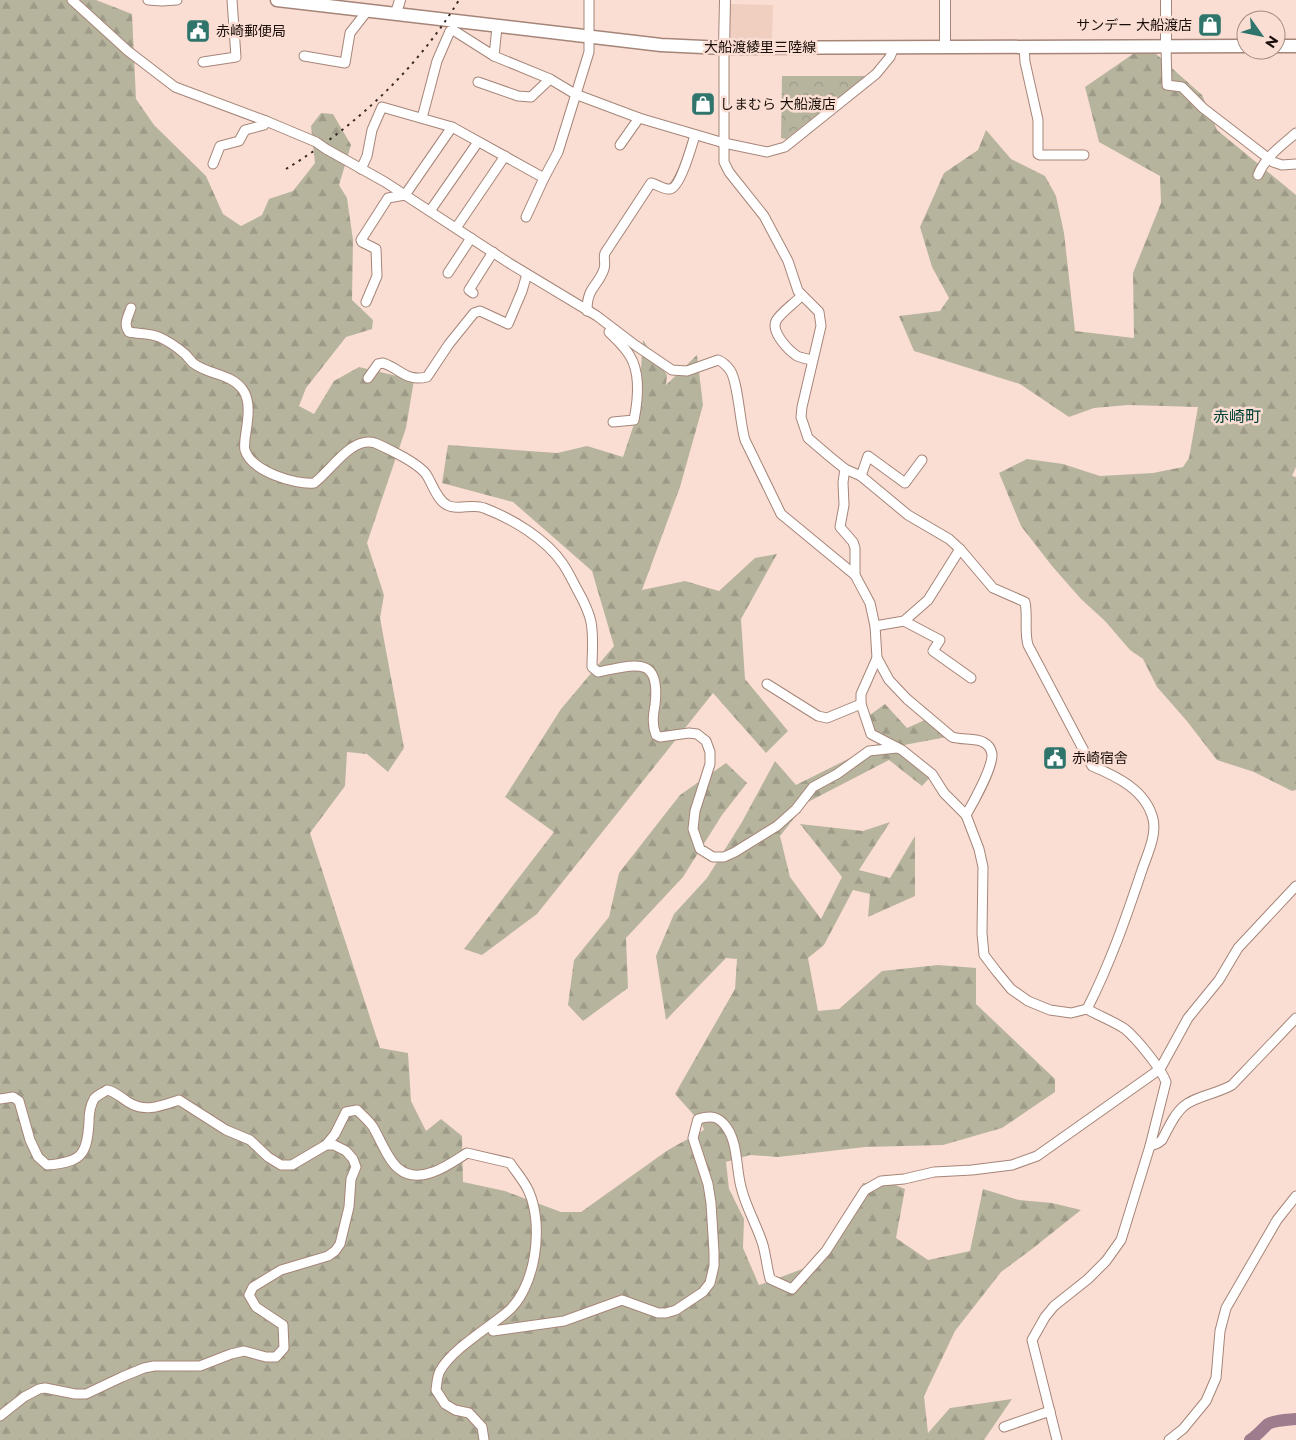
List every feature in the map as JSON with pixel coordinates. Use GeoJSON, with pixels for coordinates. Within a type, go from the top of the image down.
{"type":"FeatureCollection","features":[{"type":"Feature","properties":{"kind":"main road","name":"大船渡綾里三陸線"},"geometry":{"type":"LineString","coordinates":[[277,0],[661,45],[724,48],[1236,46]]}},
{"type":"Feature","properties":{"kind":"street"},"geometry":{"type":"LineString","coordinates":[[72,0],[128,51],[175,87],[316,142],[405,195],[527,274],[597,316],[635,346],[672,370],[687,371],[709,362],[718,360],[722,362],[731,371],[734,380],[745,440],[781,514],[855,575],[870,603],[875,626],[877,658],[889,680],[907,699],[952,737],[960,740],[979,740],[990,748],[992,754],[991,762],[966,815]]}},
{"type":"Feature","properties":{"kind":"street"},"geometry":{"type":"LineString","coordinates":[[148,0],[162,2],[177,0]]}},
{"type":"Feature","properties":{"kind":"street"},"geometry":{"type":"LineString","coordinates":[[203,62],[236,57],[232,0]]}},
{"type":"Feature","properties":{"kind":"street"},"geometry":{"type":"LineString","coordinates":[[396,13],[400,0]]}},
{"type":"Feature","properties":{"kind":"street"},"geometry":{"type":"LineString","coordinates":[[526,217],[558,152],[589,52],[590,0]]}},
{"type":"Feature","properties":{"kind":"street"},"geometry":{"type":"LineString","coordinates":[[725,0],[723,157],[729,172],[764,216],[788,261],[801,296],[819,312],[821,317],[821,326],[802,407],[801,417],[808,438],[845,469],[861,476],[908,515],[949,539],[960,549],[993,588],[1025,602],[1027,613],[1026,638],[1028,645],[1092,766],[1130,786],[1148,805],[1154,820],[1151,847],[1133,899],[1105,974],[1087,1009]]}},
{"type":"Feature","properties":{"kind":"street"},"geometry":{"type":"LineString","coordinates":[[945,0],[945,46]]}},
{"type":"Feature","properties":{"kind":"street"},"geometry":{"type":"LineString","coordinates":[[1166,0],[1167,85],[1182,87],[1194,101],[1267,158],[1282,165],[1296,164]]}},
{"type":"Feature","properties":{"kind":"street"},"geometry":{"type":"LineString","coordinates":[[304,56],[345,63],[350,33],[368,10]]}},
{"type":"Feature","properties":{"kind":"street"},"geometry":{"type":"LineString","coordinates":[[494,56],[497,27]]}},
{"type":"Feature","properties":{"kind":"street"},"geometry":{"type":"LineString","coordinates":[[422,118],[437,61],[450,31],[453,30],[494,56],[550,79],[575,94],[639,118],[695,135],[767,152],[785,147],[876,74],[890,58],[894,46]]}},
{"type":"Feature","properties":{"kind":"street"},"geometry":{"type":"LineString","coordinates":[[1024,46],[1025,62],[1038,120],[1038,154],[1084,154]]}},
{"type":"Feature","properties":{"kind":"street"},"geometry":{"type":"LineString","coordinates":[[478,82],[518,96],[531,97],[550,79]]}},
{"type":"Feature","properties":{"kind":"street"},"geometry":{"type":"LineString","coordinates":[[361,169],[367,156],[372,130],[382,107],[452,127],[544,178]]}},
{"type":"Feature","properties":{"kind":"street"},"geometry":{"type":"LineString","coordinates":[[620,145],[639,118]]}},
{"type":"Feature","properties":{"kind":"street"},"geometry":{"type":"LineString","coordinates":[[213,164],[220,146],[239,141],[245,130],[264,125],[266,121]]}},
{"type":"Feature","properties":{"kind":"street"},"geometry":{"type":"LineString","coordinates":[[366,302],[377,276],[376,249],[361,240],[388,198],[405,195],[452,127]]}},
{"type":"Feature","properties":{"kind":"street"},"geometry":{"type":"LineString","coordinates":[[1258,175],[1267,158],[1296,133]]}},
{"type":"Feature","properties":{"kind":"street"},"geometry":{"type":"LineString","coordinates":[[587,311],[589,293],[604,269],[605,253],[651,182],[669,190],[677,183],[682,174],[695,135]]}},
{"type":"Feature","properties":{"kind":"street"},"geometry":{"type":"LineString","coordinates":[[430,211],[478,142]]}},
{"type":"Feature","properties":{"kind":"street"},"geometry":{"type":"LineString","coordinates":[[456,228],[505,156]]}},
{"type":"Feature","properties":{"kind":"street"},"geometry":{"type":"LineString","coordinates":[[448,273],[471,238]]}},
{"type":"Feature","properties":{"kind":"street"},"geometry":{"type":"LineString","coordinates":[[473,293],[468,290],[493,252]]}},
{"type":"Feature","properties":{"kind":"street"},"geometry":{"type":"LineString","coordinates":[[368,378],[378,364],[383,363],[412,378],[427,377],[449,344],[474,312],[480,311],[508,324],[527,274]]}},
{"type":"Feature","properties":{"kind":"street"},"geometry":{"type":"LineString","coordinates":[[801,296],[778,317],[775,328],[778,335],[796,355],[812,360]]}},
{"type":"Feature","properties":{"kind":"street"},"geometry":{"type":"LineString","coordinates":[[131,308],[126,321],[129,332],[161,338],[184,353],[193,363],[233,380],[242,388],[246,395],[248,412],[244,449],[251,460],[263,469],[295,481],[314,483],[351,448],[360,443],[374,443],[396,453],[424,472],[432,482],[440,499],[446,505],[482,507],[507,518],[534,536],[554,553],[564,565],[591,620],[594,642],[592,667],[598,672],[631,666],[645,667],[653,673],[655,682],[653,729],[656,735],[689,733],[697,734],[706,740],[710,752],[710,764],[695,811],[693,829],[700,849],[713,857],[724,857],[777,826],[796,809],[813,787],[837,774],[869,751],[897,748]]}},
{"type":"Feature","properties":{"kind":"street"},"geometry":{"type":"LineString","coordinates":[[597,316],[605,328],[632,358],[635,370],[638,398],[634,420],[613,422]]}},
{"type":"Feature","properties":{"kind":"street"},"geometry":{"type":"LineString","coordinates":[[861,476],[868,456],[905,483],[922,460]]}},
{"type":"Feature","properties":{"kind":"street"},"geometry":{"type":"LineString","coordinates":[[845,469],[843,482],[844,505],[840,528],[853,542],[855,548],[855,575]]}},
{"type":"Feature","properties":{"kind":"street"},"geometry":{"type":"LineString","coordinates":[[875,626],[904,621],[928,600],[960,549]]}},
{"type":"Feature","properties":{"kind":"street"},"geometry":{"type":"LineString","coordinates":[[904,621],[940,640],[933,651],[971,678]]}},
{"type":"Feature","properties":{"kind":"street"},"geometry":{"type":"LineString","coordinates":[[877,658],[861,694],[861,704],[871,734],[897,748],[932,774],[944,793],[966,815],[979,849],[983,867],[982,933],[984,955],[1011,989],[1028,1001],[1050,1010],[1071,1013],[1087,1009],[1126,1030],[1160,1069],[1164,1077],[1166,1086],[1121,1240],[1106,1262],[1054,1306],[1032,1340],[1058,1440]]}},
{"type":"Feature","properties":{"kind":"street"},"geometry":{"type":"LineString","coordinates":[[767,684],[818,716],[827,718],[861,704]]}},
{"type":"Feature","properties":{"kind":"street"},"geometry":{"type":"LineString","coordinates":[[493,1331],[564,1321],[622,1300],[658,1313],[666,1313],[676,1310],[703,1292],[710,1283],[714,1266],[714,1252],[708,1184],[693,1138],[698,1119],[714,1116],[727,1128],[732,1138],[741,1188],[762,1243],[770,1279],[792,1289],[826,1251],[865,1190],[881,1181],[934,1172],[1012,1165],[1037,1156],[1160,1069],[1188,1018],[1219,980],[1238,948],[1296,886]]}},
{"type":"Feature","properties":{"kind":"street"},"geometry":{"type":"LineString","coordinates":[[1150,1146],[1162,1140],[1184,1106],[1232,1085],[1296,1018]]}},
{"type":"Feature","properties":{"kind":"street"},"geometry":{"type":"LineString","coordinates":[[0,1099],[14,1097],[19,1101],[30,1140],[38,1158],[47,1165],[63,1164],[78,1158],[84,1150],[88,1137],[92,1104],[96,1097],[107,1090],[118,1094],[136,1107],[148,1109],[179,1100],[226,1130],[250,1140],[268,1157],[281,1165],[292,1166],[326,1145],[346,1112],[357,1110],[372,1125],[390,1161],[406,1174],[418,1176],[434,1172],[467,1154],[510,1163],[529,1191],[536,1215],[537,1236],[529,1276],[512,1307],[451,1356],[439,1372],[436,1390],[445,1404],[455,1410],[469,1413],[482,1427],[484,1440]]}},
{"type":"Feature","properties":{"kind":"street"},"geometry":{"type":"LineString","coordinates":[[0,1416],[24,1397],[39,1389],[46,1388],[75,1394],[86,1394],[149,1367],[200,1366],[244,1351],[266,1357],[276,1356],[281,1353],[284,1348],[283,1325],[256,1307],[249,1295],[253,1287],[281,1270],[328,1256],[340,1244],[350,1207],[351,1179],[356,1167],[354,1159],[346,1151],[326,1145]]}},
{"type":"Feature","properties":{"kind":"street"},"geometry":{"type":"LineString","coordinates":[[1169,1440],[1183,1429],[1206,1401],[1216,1378],[1220,1331],[1226,1308],[1276,1220],[1296,1196]]}},
{"type":"Feature","properties":{"kind":"street"},"geometry":{"type":"LineString","coordinates":[[1004,1427],[1050,1411]]}},
{"type":"Feature","properties":{"kind":"shaded area"},"geometry":{"type":"Polygon","coordinates":[[[729,4],[773,5],[772,39],[727,39],[729,4]]]}},
{"type":"Feature","properties":{"kind":"green space"},"geometry":{"type":"Polygon","coordinates":[[[0,0],[96,0],[132,14],[136,99],[154,125],[206,176],[223,214],[241,226],[262,215],[269,199],[293,191],[315,163],[311,126],[321,113],[333,114],[351,145],[339,185],[347,198],[353,240],[352,300],[373,320],[372,329],[346,337],[306,388],[299,406],[314,414],[334,381],[359,367],[414,380],[406,428],[367,543],[384,595],[380,618],[404,748],[388,772],[367,754],[347,752],[345,786],[310,833],[380,1048],[408,1053],[411,1101],[426,1131],[441,1119],[462,1136],[463,1182],[505,1191],[561,1212],[581,1212],[668,1150],[704,1130],[702,1124],[675,1094],[735,989],[737,959],[726,958],[666,1020],[656,956],[674,914],[707,878],[742,822],[775,761],[796,785],[882,742],[867,717],[885,704],[907,728],[927,719],[947,737],[899,746],[933,774],[922,786],[889,760],[806,803],[780,836],[790,877],[821,919],[842,877],[800,824],[863,831],[890,822],[859,870],[890,878],[915,836],[915,896],[868,917],[870,894],[853,890],[824,945],[808,958],[818,1011],[839,1009],[882,971],[938,965],[976,968],[976,1004],[1055,1079],[1055,1092],[1002,1128],[943,1145],[865,1147],[778,1157],[750,1155],[726,1162],[729,1189],[744,1219],[743,1248],[759,1285],[805,1268],[842,1229],[863,1183],[893,1184],[905,1189],[896,1238],[928,1260],[970,1251],[983,1189],[1019,1200],[1052,1203],[1081,1210],[1001,1272],[955,1331],[924,1396],[928,1433],[950,1408],[1012,1399],[984,1440],[0,1440],[0,0]]]}},
{"type":"Feature","properties":{"kind":"green space"},"geometry":{"type":"Polygon","coordinates":[[[1146,45],[1202,95],[1217,130],[1296,195],[1296,467],[1292,476],[1296,477],[1296,790],[1292,791],[1254,772],[1217,760],[1157,687],[1143,659],[1130,650],[1105,621],[1081,599],[1021,526],[999,473],[1027,459],[1063,464],[1100,476],[1153,473],[1183,467],[1189,458],[1198,407],[1128,405],[1094,408],[1069,417],[1020,384],[914,351],[899,316],[940,311],[949,298],[932,267],[920,227],[944,173],[978,150],[986,130],[1011,159],[1045,176],[1056,196],[1064,233],[1075,331],[1134,338],[1133,273],[1161,203],[1160,176],[1099,142],[1085,87],[1146,45]]]}},
{"type":"Feature","properties":{"kind":"green space"},"geometry":{"type":"Polygon","coordinates":[[[782,76],[866,76],[786,139],[781,138],[782,76]]]}},
{"type":"Feature","properties":{"kind":"green space"},"geometry":{"type":"Polygon","coordinates":[[[643,340],[667,375],[666,385],[697,355],[703,405],[680,487],[642,590],[685,581],[719,591],[755,558],[777,554],[741,619],[745,679],[788,731],[766,753],[713,693],[537,914],[482,955],[464,949],[554,832],[505,797],[561,709],[614,646],[592,571],[513,502],[442,483],[448,445],[557,453],[587,446],[623,457],[638,412],[643,340]]]}},
{"type":"Feature","properties":{"kind":"green space"},"geometry":{"type":"Polygon","coordinates":[[[726,763],[747,783],[722,815],[683,877],[626,938],[628,988],[583,1021],[568,1005],[574,960],[609,917],[619,873],[680,795],[726,763]]]}},
{"type":"Feature","properties":{"kind":"waterway"},"geometry":{"type":"LineString","coordinates":[[1250,1440],[1268,1424],[1296,1419]]}},
{"type":"Feature","properties":{"kind":"railway"},"geometry":{"type":"LineString","coordinates":[[286,169],[336,135],[383,95],[424,50],[459,0]]}},
{"type":"Feature","properties":{"kind":"place","name":"サンデー 大船渡店"},"geometry":{"type":"Point","coordinates":[1210,25]}},
{"type":"Feature","properties":{"kind":"place","name":"赤崎郵便局"},"geometry":{"type":"Point","coordinates":[198,31]}},
{"type":"Feature","properties":{"kind":"place","name":"しまむら 大船渡店"},"geometry":{"type":"Point","coordinates":[703,104]}},
{"type":"Feature","properties":{"kind":"place","name":"赤崎宿舎"},"geometry":{"type":"Point","coordinates":[1055,758]}},
{"type":"Feature","properties":{"kind":"district","name":"赤崎町"},"geometry":{"type":"Point","coordinates":[1237,416]}}]}
